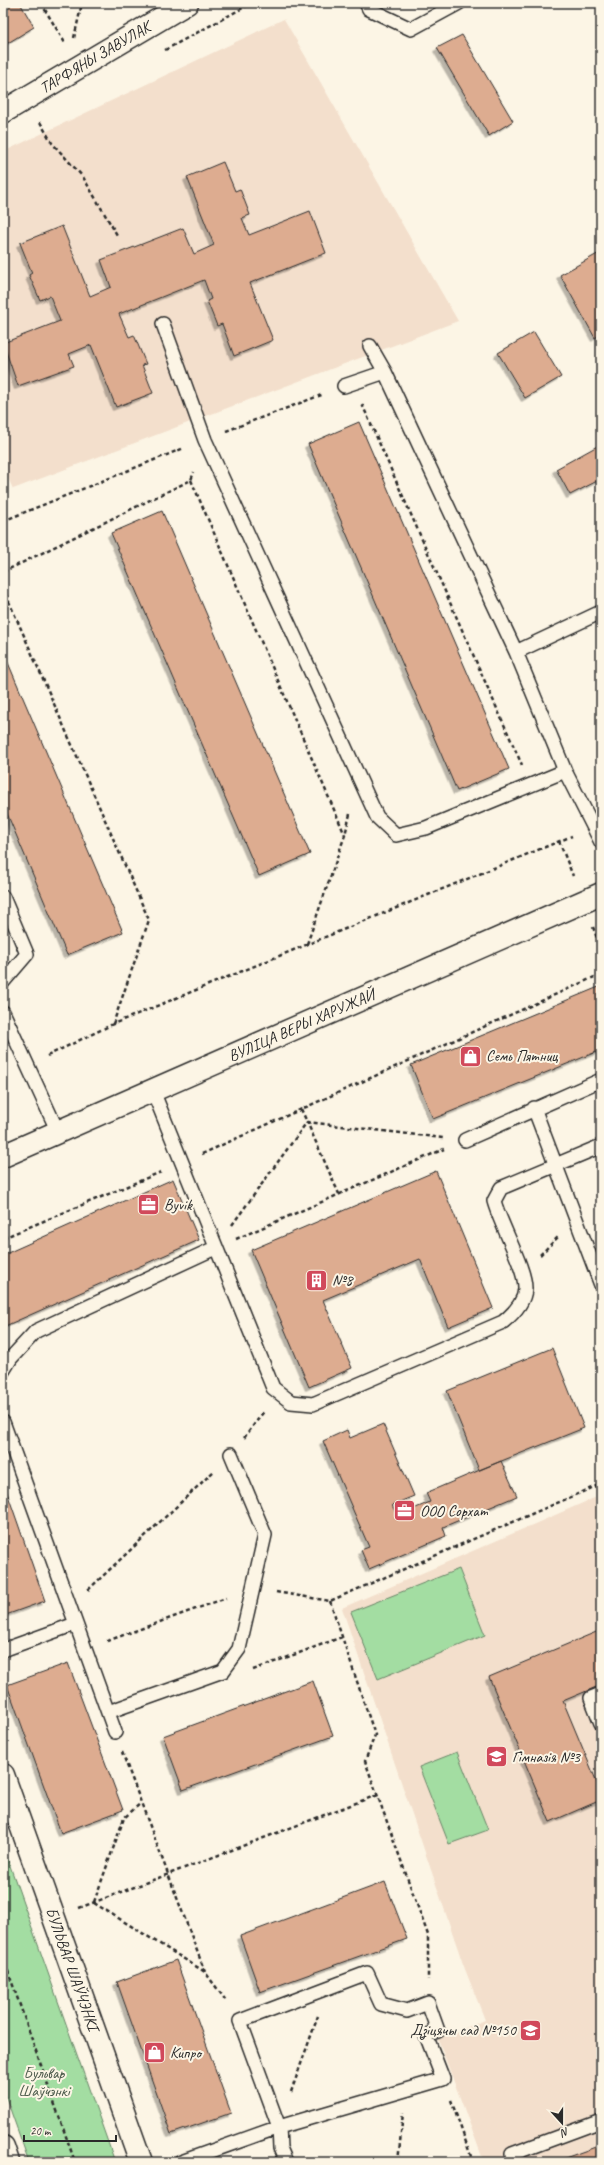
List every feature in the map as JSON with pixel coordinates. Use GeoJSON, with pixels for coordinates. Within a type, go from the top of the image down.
{"type":"FeatureCollection","features":[{"type":"Feature","properties":{"kind":"main road","name":"ТАРФЯНЫ ЗАВУЛАК"},"geometry":{"type":"LineString","coordinates":[[3,112],[187,3]]}},
{"type":"Feature","properties":{"kind":"main road","name":"ВУЛІЦА ВЕРЫ ХАРУЖАЙ"},"geometry":{"type":"LineString","coordinates":[[3,1156],[601,894]]}},
{"type":"Feature","properties":{"kind":"main road","name":"БУЛЬВАР ШАЎЧЭНКІ"},"geometry":{"type":"LineString","coordinates":[[3,1775],[141,2162]]}},
{"type":"Feature","properties":{"kind":"main road"},"geometry":{"type":"LineString","coordinates":[[3,2147],[8,2162]]}},
{"type":"Feature","properties":{"kind":"lane"},"geometry":{"type":"LineString","coordinates":[[366,3],[369,8],[411,29],[458,3]]}},
{"type":"Feature","properties":{"kind":"lane"},"geometry":{"type":"LineString","coordinates":[[163,324],[205,440],[359,774],[377,817],[396,835],[426,828],[530,784],[565,771]]}},
{"type":"Feature","properties":{"kind":"lane"},"geometry":{"type":"LineString","coordinates":[[370,346],[385,372],[516,652],[565,771],[601,842]]}},
{"type":"Feature","properties":{"kind":"lane"},"geometry":{"type":"LineString","coordinates":[[344,386],[385,372]]}},
{"type":"Feature","properties":{"kind":"lane"},"geometry":{"type":"LineString","coordinates":[[516,652],[601,612]]}},
{"type":"Feature","properties":{"kind":"lane"},"geometry":{"type":"LineString","coordinates":[[3,897],[28,954],[3,982]]}},
{"type":"Feature","properties":{"kind":"lane"},"geometry":{"type":"LineString","coordinates":[[3,1012],[58,1132]]}},
{"type":"Feature","properties":{"kind":"lane"},"geometry":{"type":"LineString","coordinates":[[465,1140],[534,1108],[601,1080]]}},
{"type":"Feature","properties":{"kind":"lane"},"geometry":{"type":"LineString","coordinates":[[153,1091],[273,1388],[291,1402],[312,1404],[503,1322],[516,1311],[525,1290],[522,1274],[494,1201],[501,1188],[601,1146]]}},
{"type":"Feature","properties":{"kind":"lane"},"geometry":{"type":"LineString","coordinates":[[534,1108],[601,1284]]}},
{"type":"Feature","properties":{"kind":"lane"},"geometry":{"type":"LineString","coordinates":[[3,1371],[11,1358],[36,1331],[216,1248]]}},
{"type":"Feature","properties":{"kind":"lane"},"geometry":{"type":"LineString","coordinates":[[3,1422],[115,1732]]}},
{"type":"Feature","properties":{"kind":"lane"},"geometry":{"type":"LineString","coordinates":[[108,1712],[223,1671],[239,1649],[265,1536],[231,1454]]}},
{"type":"Feature","properties":{"kind":"lane"},"geometry":{"type":"LineString","coordinates":[[3,1650],[75,1624]]}},
{"type":"Feature","properties":{"kind":"lane"},"geometry":{"type":"LineString","coordinates":[[601,1694],[591,1698],[601,1723]]}},
{"type":"Feature","properties":{"kind":"lane"},"geometry":{"type":"LineString","coordinates":[[181,2162],[279,2127],[443,2079],[426,2035],[438,2031],[428,2003],[407,2011],[381,2004],[367,1972],[240,2021],[279,2127],[280,2148],[286,2162]]}},
{"type":"Feature","properties":{"kind":"lane"},"geometry":{"type":"LineString","coordinates":[[515,2162],[512,2154],[601,2121]]}},
{"type":"Feature","properties":{"kind":"path"},"geometry":{"type":"LineString","coordinates":[[41,3],[66,46]]}},
{"type":"Feature","properties":{"kind":"path"},"geometry":{"type":"LineString","coordinates":[[72,45],[82,3]]}},
{"type":"Feature","properties":{"kind":"path"},"geometry":{"type":"LineString","coordinates":[[26,98],[52,143],[83,177],[117,235]]}},
{"type":"Feature","properties":{"kind":"path"},"geometry":{"type":"LineString","coordinates":[[3,521],[344,386],[361,400],[530,784]]}},
{"type":"Feature","properties":{"kind":"path"},"geometry":{"type":"LineString","coordinates":[[205,440],[191,480],[345,835]]}},
{"type":"Feature","properties":{"kind":"path"},"geometry":{"type":"LineString","coordinates":[[3,572],[191,480]]}},
{"type":"Feature","properties":{"kind":"path"},"geometry":{"type":"LineString","coordinates":[[3,588],[149,920],[113,1024]]}},
{"type":"Feature","properties":{"kind":"path"},"geometry":{"type":"LineString","coordinates":[[307,944],[345,835],[359,774]]}},
{"type":"Feature","properties":{"kind":"path"},"geometry":{"type":"LineString","coordinates":[[27,1066],[113,1024],[594,826]]}},
{"type":"Feature","properties":{"kind":"path"},"geometry":{"type":"LineString","coordinates":[[393,1068],[601,974]]}},
{"type":"Feature","properties":{"kind":"path"},"geometry":{"type":"LineString","coordinates":[[301,1109],[339,1194]]}},
{"type":"Feature","properties":{"kind":"path"},"geometry":{"type":"LineString","coordinates":[[216,1248],[307,1122]]}},
{"type":"Feature","properties":{"kind":"path"},"geometry":{"type":"LineString","coordinates":[[307,1122],[465,1140]]}},
{"type":"Feature","properties":{"kind":"path"},"geometry":{"type":"LineString","coordinates":[[216,1248],[465,1140]]}},
{"type":"Feature","properties":{"kind":"path"},"geometry":{"type":"LineString","coordinates":[[522,1274],[576,1218]]}},
{"type":"Feature","properties":{"kind":"path"},"geometry":{"type":"LineString","coordinates":[[69,1608],[231,1454],[279,1392]]}},
{"type":"Feature","properties":{"kind":"path"},"geometry":{"type":"LineString","coordinates":[[84,1649],[253,1588],[330,1601],[601,1484]]}},
{"type":"Feature","properties":{"kind":"path"},"geometry":{"type":"LineString","coordinates":[[330,1601],[375,1735],[365,1761],[428,1935],[428,2003]]}},
{"type":"Feature","properties":{"kind":"path"},"geometry":{"type":"LineString","coordinates":[[115,1732],[205,1972],[240,2021]]}},
{"type":"Feature","properties":{"kind":"path"},"geometry":{"type":"LineString","coordinates":[[73,1910],[377,1795]]}},
{"type":"Feature","properties":{"kind":"path"},"geometry":{"type":"LineString","coordinates":[[94,1902],[124,1818],[141,1803]]}},
{"type":"Feature","properties":{"kind":"path"},"geometry":{"type":"LineString","coordinates":[[94,1902],[205,1972]]}},
{"type":"Feature","properties":{"kind":"path"},"geometry":{"type":"LineString","coordinates":[[3,1957],[75,2162]]}},
{"type":"Feature","properties":{"kind":"path"},"geometry":{"type":"LineString","coordinates":[[279,2127],[328,1987]]}},
{"type":"Feature","properties":{"kind":"path"},"geometry":{"type":"LineString","coordinates":[[443,2079],[473,2162]]}},
{"type":"Feature","properties":{"kind":"path"},"geometry":{"type":"LineString","coordinates":[[398,2162],[406,2089]]}},
{"type":"Feature","properties":{"kind":"shaded area"},"geometry":{"type":"Polygon","coordinates":[[[284,19],[458,321],[13,489],[3,467],[3,152],[284,19]]]}},
{"type":"Feature","properties":{"kind":"shaded area","name":"Гімназія №3"},"geometry":{"type":"Polygon","coordinates":[[[601,1495],[601,2162],[484,2162],[438,2039],[485,2020],[463,1964],[342,1608],[601,1495]]]}},
{"type":"Feature","properties":{"kind":"green space"},"geometry":{"type":"Polygon","coordinates":[[[459,1569],[485,1635],[378,1679],[351,1612],[459,1569]]]}},
{"type":"Feature","properties":{"kind":"green space"},"geometry":{"type":"Polygon","coordinates":[[[457,1752],[488,1830],[449,1844],[419,1767],[457,1752]]]}},
{"type":"Feature","properties":{"kind":"green space","name":"Бульвар Шаўчэнкі"},"geometry":{"type":"Polygon","coordinates":[[[3,1846],[115,2162],[29,2162],[3,2089],[3,1846]]]}},
{"type":"Feature","properties":{"kind":"building"},"geometry":{"type":"Polygon","coordinates":[[[3,3],[20,3],[34,27],[3,46],[3,3]]]}},
{"type":"Feature","properties":{"kind":"building"},"geometry":{"type":"Polygon","coordinates":[[[462,35],[513,121],[489,136],[437,48],[462,35]]]}},
{"type":"Feature","properties":{"kind":"building"},"geometry":{"type":"Polygon","coordinates":[[[223,162],[235,191],[240,189],[250,215],[242,218],[249,235],[310,211],[326,253],[250,283],[273,340],[234,356],[222,324],[217,326],[207,301],[211,299],[204,280],[119,314],[129,337],[134,335],[146,364],[142,365],[153,393],[116,407],[91,345],[69,354],[74,366],[18,386],[3,343],[60,321],[50,296],[40,300],[29,275],[32,273],[20,243],[62,226],[90,296],[111,287],[101,260],[183,228],[194,254],[214,245],[187,177],[223,162]]]}},
{"type":"Feature","properties":{"kind":"building"},"geometry":{"type":"Polygon","coordinates":[[[601,252],[601,334],[595,338],[560,275],[601,252]]]}},
{"type":"Feature","properties":{"kind":"building"},"geometry":{"type":"Polygon","coordinates":[[[534,332],[561,377],[525,398],[498,353],[534,332]]]}},
{"type":"Feature","properties":{"kind":"building"},"geometry":{"type":"Polygon","coordinates":[[[359,422],[509,769],[457,791],[308,444],[359,422]]]}},
{"type":"Feature","properties":{"kind":"building"},"geometry":{"type":"Polygon","coordinates":[[[601,444],[601,479],[570,495],[556,469],[601,444]]]}},
{"type":"Feature","properties":{"kind":"building"},"geometry":{"type":"Polygon","coordinates":[[[162,511],[310,854],[259,876],[111,533],[162,511]]]}},
{"type":"Feature","properties":{"kind":"building"},"geometry":{"type":"Polygon","coordinates":[[[3,651],[123,932],[67,955],[3,804],[3,651]]]}},
{"type":"Feature","properties":{"kind":"building"},"geometry":{"type":"Polygon","coordinates":[[[601,986],[601,1050],[433,1119],[411,1065],[601,986]]]}},
{"type":"Feature","properties":{"kind":"building","name":"№8"},"geometry":{"type":"Polygon","coordinates":[[[436,1171],[493,1308],[448,1327],[420,1259],[323,1300],[352,1368],[309,1387],[251,1250],[436,1171]]]}},
{"type":"Feature","properties":{"kind":"building"},"geometry":{"type":"Polygon","coordinates":[[[173,1179],[199,1240],[3,1327],[3,1255],[173,1179]]]}},
{"type":"Feature","properties":{"kind":"building"},"geometry":{"type":"Polygon","coordinates":[[[552,1348],[584,1428],[479,1470],[447,1391],[552,1348]]]}},
{"type":"Feature","properties":{"kind":"building"},"geometry":{"type":"Polygon","coordinates":[[[383,1424],[414,1496],[392,1505],[397,1516],[430,1502],[426,1493],[501,1461],[517,1496],[443,1527],[446,1536],[369,1569],[361,1550],[369,1547],[323,1441],[347,1430],[350,1438],[383,1424]]]}},
{"type":"Feature","properties":{"kind":"building"},"geometry":{"type":"Polygon","coordinates":[[[3,1481],[45,1601],[3,1616],[3,1481]]]}},
{"type":"Feature","properties":{"kind":"building"},"geometry":{"type":"Polygon","coordinates":[[[601,1630],[601,1685],[563,1701],[601,1792],[601,1800],[550,1822],[489,1677],[601,1630]]]}},
{"type":"Feature","properties":{"kind":"building"},"geometry":{"type":"Polygon","coordinates":[[[68,1663],[123,1810],[61,1833],[7,1685],[68,1663]]]}},
{"type":"Feature","properties":{"kind":"building"},"geometry":{"type":"Polygon","coordinates":[[[313,1681],[333,1736],[183,1790],[163,1736],[313,1681]]]}},
{"type":"Feature","properties":{"kind":"building"},"geometry":{"type":"Polygon","coordinates":[[[385,1882],[407,1939],[260,1992],[240,1936],[385,1882]]]}},
{"type":"Feature","properties":{"kind":"building"},"geometry":{"type":"Polygon","coordinates":[[[176,1960],[231,2113],[171,2134],[117,1982],[176,1960]]]}},
{"type":"Feature","properties":{"kind":"building"},"geometry":{"type":"Polygon","coordinates":[[[601,2145],[601,2162],[554,2162],[601,2145]]]}},
{"type":"Feature","properties":{"kind":"place","name":"Семь Пятниц"},"geometry":{"type":"Point","coordinates":[470,1056]}},
{"type":"Feature","properties":{"kind":"place","name":"Byvik"},"geometry":{"type":"Point","coordinates":[148,1205]}},
{"type":"Feature","properties":{"kind":"place","name":"№8"},"geometry":{"type":"Point","coordinates":[317,1280]}},
{"type":"Feature","properties":{"kind":"place","name":"ООО Сорхат"},"geometry":{"type":"Point","coordinates":[404,1511]}},
{"type":"Feature","properties":{"kind":"place","name":"Гімназія №3"},"geometry":{"type":"Point","coordinates":[497,1757]}},
{"type":"Feature","properties":{"kind":"place","name":"Дзіцячы сад №150"},"geometry":{"type":"Point","coordinates":[531,2030]}},
{"type":"Feature","properties":{"kind":"place","name":"Кипро"},"geometry":{"type":"Point","coordinates":[155,2053]}}]}
